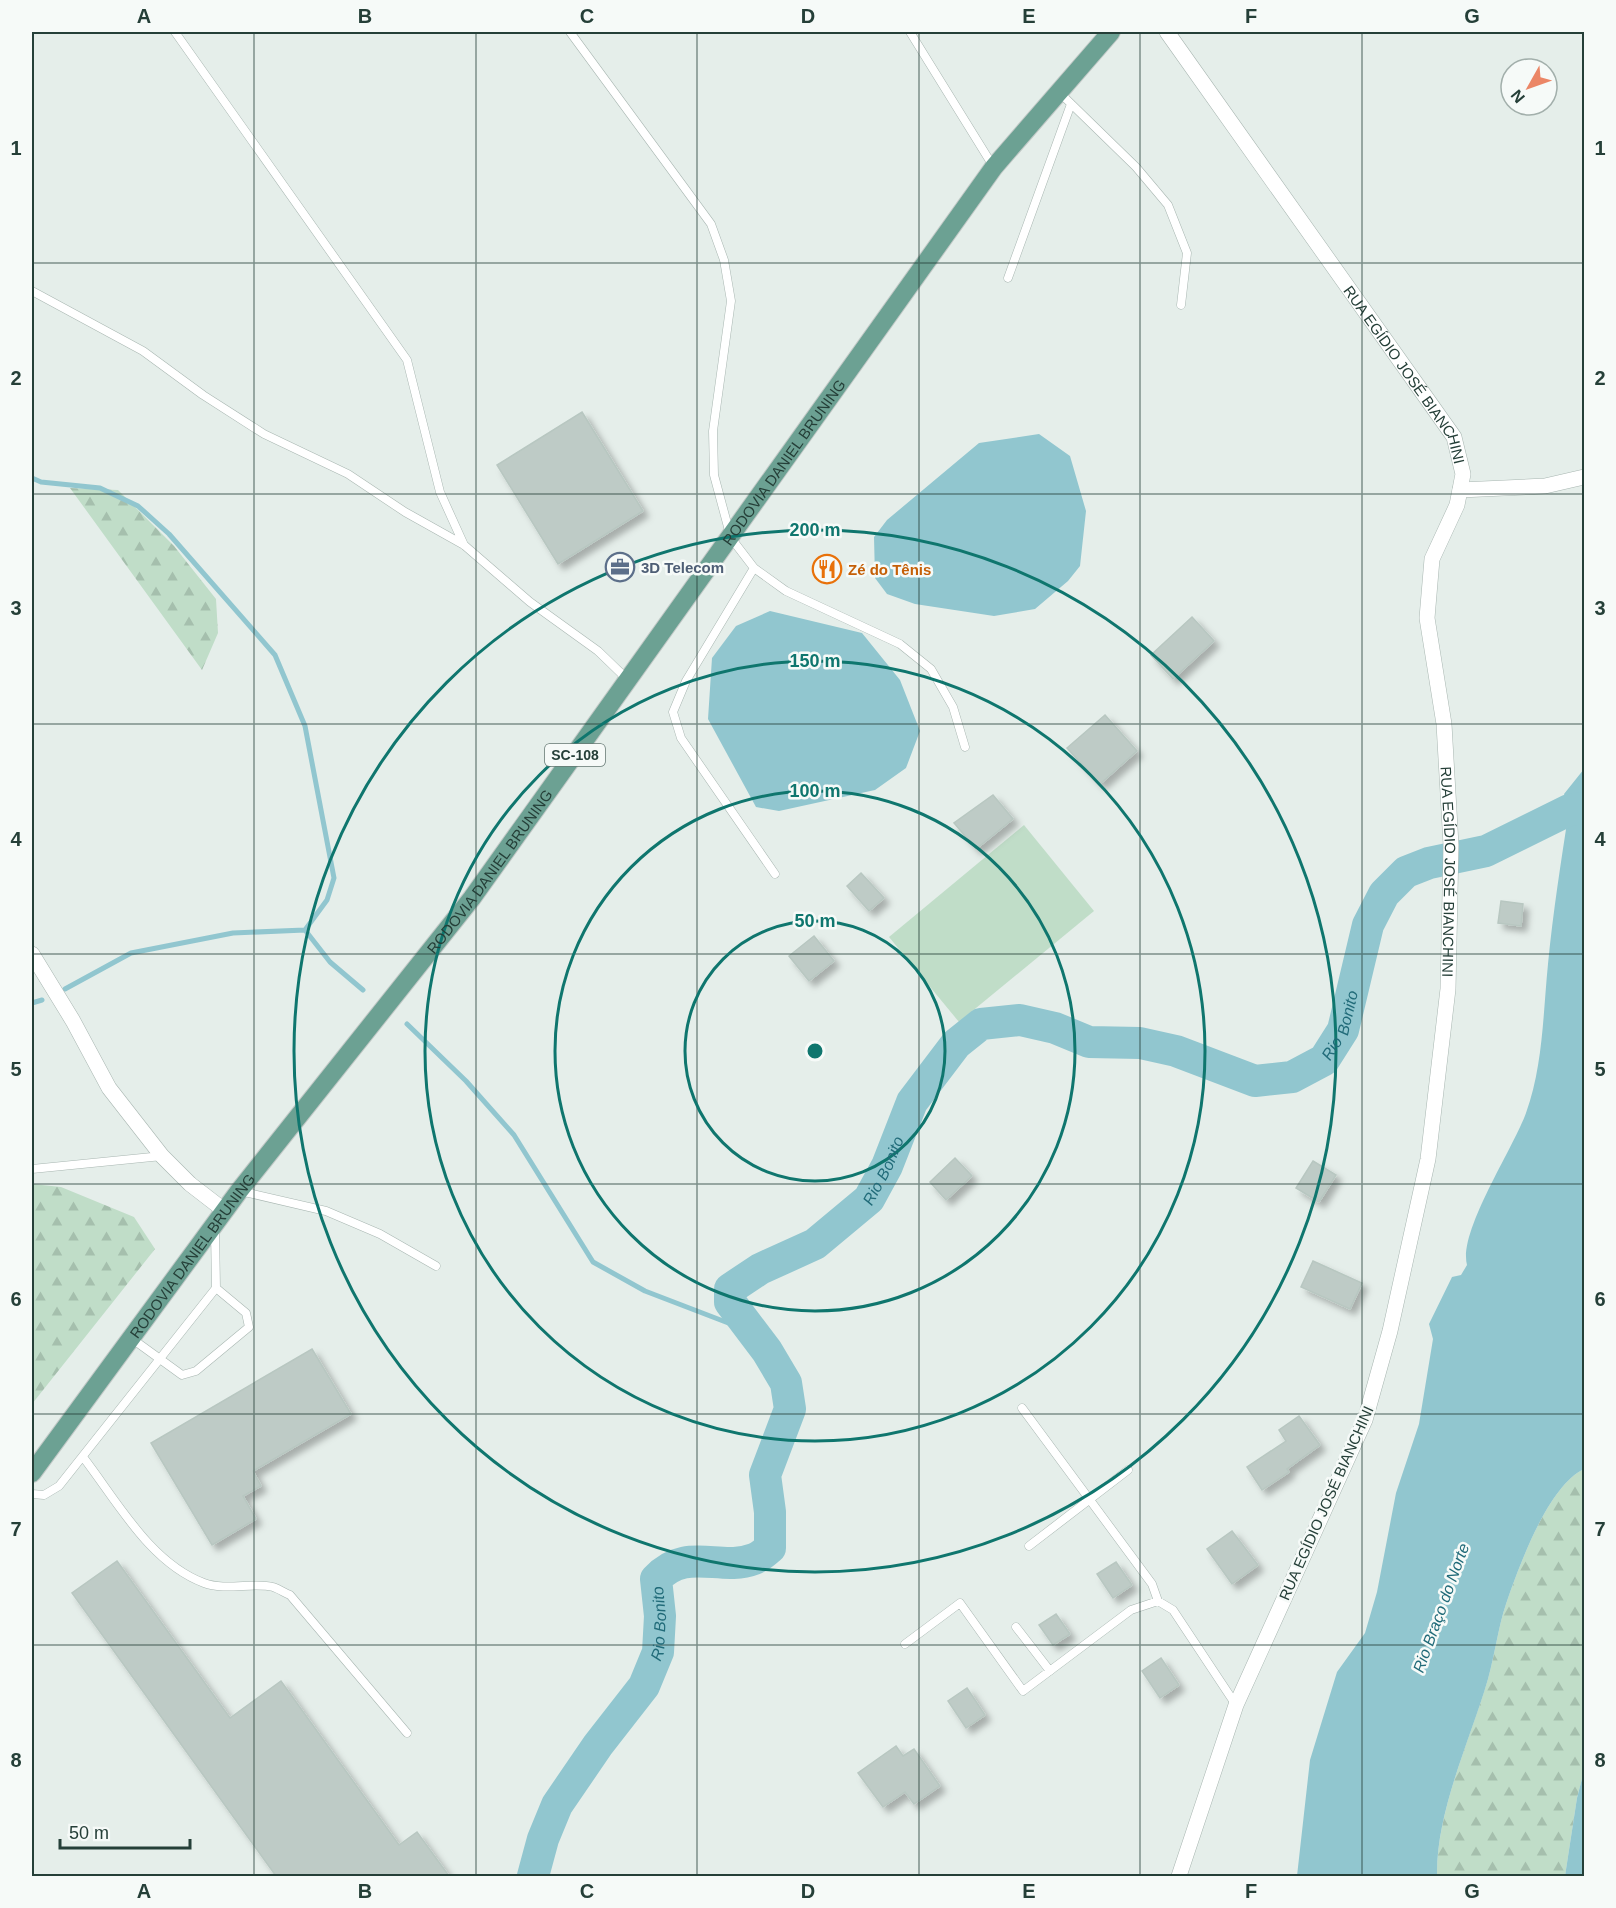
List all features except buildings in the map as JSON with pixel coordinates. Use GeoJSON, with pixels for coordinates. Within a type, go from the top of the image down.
{"type":"FeatureCollection","features":[{"type":"Feature","properties":{"kind":"main road","name":"RODOVIA DANIEL BRUNING"},"geometry":{"type":"LineString","coordinates":[[32,1473],[239,1191],[472,898],[994,167],[1065,98],[1111,32]]}},
{"type":"Feature","properties":{"kind":"street","name":"RUA EGÍDIO JOSÉ BIANCHINI"},"geometry":{"type":"LineString","coordinates":[[1167,32],[1454,437],[1463,474],[1457,505],[1432,559],[1427,618],[1443,724],[1451,845],[1448,990],[1428,1159],[1390,1331],[1365,1420],[1236,1705],[1179,1876]]}},
{"type":"Feature","properties":{"kind":"street"},"geometry":{"type":"LineString","coordinates":[[1460,489],[1545,486],[1584,477]]}},
{"type":"Feature","properties":{"kind":"street"},"geometry":{"type":"LineString","coordinates":[[32,954],[73,1021],[109,1088],[162,1156],[220,1218]]}},
{"type":"Feature","properties":{"kind":"lane"},"geometry":{"type":"LineString","coordinates":[[175,32],[407,360],[440,492],[464,545]]}},
{"type":"Feature","properties":{"kind":"lane"},"geometry":{"type":"LineString","coordinates":[[570,32],[711,224],[724,261],[731,301],[713,431],[714,475],[731,538],[754,568],[786,591],[900,644],[931,669],[952,707],[965,747]]}},
{"type":"Feature","properties":{"kind":"lane"},"geometry":{"type":"LineString","coordinates":[[910,32],[994,167]]}},
{"type":"Feature","properties":{"kind":"lane"},"geometry":{"type":"LineString","coordinates":[[1008,278],[1065,98],[1136,167],[1168,205],[1187,253],[1181,305]]}},
{"type":"Feature","properties":{"kind":"lane"},"geometry":{"type":"LineString","coordinates":[[32,291],[143,351],[203,395],[264,434],[348,474],[405,512],[464,545],[530,602],[598,651],[629,681]]}},
{"type":"Feature","properties":{"kind":"lane"},"geometry":{"type":"LineString","coordinates":[[754,568],[686,681],[674,712],[681,738],[775,874]]}},
{"type":"Feature","properties":{"kind":"lane"},"geometry":{"type":"LineString","coordinates":[[32,1169],[162,1156]]}},
{"type":"Feature","properties":{"kind":"lane"},"geometry":{"type":"LineString","coordinates":[[239,1191],[326,1211],[380,1234],[436,1266]]}},
{"type":"Feature","properties":{"kind":"lane"},"geometry":{"type":"LineString","coordinates":[[32,1494],[44,1495],[59,1486],[216,1288],[220,1218]]}},
{"type":"Feature","properties":{"kind":"lane"},"geometry":{"type":"LineString","coordinates":[[131,1338],[182,1375],[196,1371],[249,1327],[246,1313],[216,1288]]}},
{"type":"Feature","properties":{"kind":"lane"},"geometry":{"type":"LineString","coordinates":[[1022,1408],[1152,1584],[1158,1601],[1173,1610],[1236,1705]]}},
{"type":"Feature","properties":{"kind":"lane"},"geometry":{"type":"LineString","coordinates":[[84,1457],[151,1546],[173,1566],[205,1584],[245,1588],[272,1587],[290,1595],[406,1732]]}},
{"type":"Feature","properties":{"kind":"lane"},"geometry":{"type":"LineString","coordinates":[[1029,1546],[1128,1470]]}},
{"type":"Feature","properties":{"kind":"lane"},"geometry":{"type":"LineString","coordinates":[[905,1644],[960,1603],[1023,1691],[1131,1610],[1158,1601]]}},
{"type":"Feature","properties":{"kind":"lane"},"geometry":{"type":"LineString","coordinates":[[1016,1627],[1050,1671]]}},
{"type":"Feature","properties":{"kind":"green space"},"geometry":{"type":"Polygon","coordinates":[[[70,488],[118,490],[174,546],[216,599],[218,633],[202,670],[70,488]]]}},
{"type":"Feature","properties":{"kind":"green space"},"geometry":{"type":"Polygon","coordinates":[[[1024,825],[1094,911],[959,1022],[889,937],[1024,825]]]}},
{"type":"Feature","properties":{"kind":"green space"},"geometry":{"type":"Polygon","coordinates":[[[32,1184],[61,1187],[134,1217],[155,1249],[32,1404],[32,1184]]]}},
{"type":"Feature","properties":{"kind":"green space"},"geometry":{"type":"Polygon","coordinates":[[[1584,1469],[1584,1771],[1577,1798],[1565,1876],[1437,1876],[1438,1852],[1448,1802],[1488,1679],[1506,1604],[1527,1549],[1547,1509],[1558,1492],[1571,1478],[1584,1469]]]}},
{"type":"Feature","properties":{"kind":"water"},"geometry":{"type":"Polygon","coordinates":[[[1039,434],[1070,456],[1086,511],[1080,566],[1068,581],[1035,609],[994,616],[915,604],[887,594],[875,578],[874,537],[887,520],[979,443],[1039,434]]]}},
{"type":"Feature","properties":{"kind":"water"},"geometry":{"type":"Polygon","coordinates":[[[770,611],[862,633],[900,680],[920,731],[906,768],[875,790],[779,811],[756,807],[708,719],[712,658],[736,626],[770,611]]]}},
{"type":"Feature","properties":{"kind":"water","name":"Rio Braço do Norte"},"geometry":{"type":"Polygon","coordinates":[[[1584,769],[1584,1469],[1571,1478],[1558,1492],[1547,1509],[1527,1549],[1506,1604],[1481,1703],[1448,1801],[1438,1851],[1437,1876],[1297,1876],[1310,1760],[1337,1672],[1365,1633],[1377,1592],[1396,1493],[1419,1424],[1433,1339],[1429,1324],[1452,1277],[1461,1275],[1467,1265],[1466,1250],[1478,1212],[1519,1129],[1532,1095],[1539,1058],[1552,926],[1569,810],[1564,794],[1584,769]]]}},
{"type":"Feature","properties":{"kind":"water"},"geometry":{"type":"Polygon","coordinates":[[[1584,1771],[1584,1876],[1565,1876],[1577,1798],[1584,1771]]]}},
{"type":"Feature","properties":{"kind":"waterway"},"geometry":{"type":"LineString","coordinates":[[32,478],[41,482],[100,488],[138,506],[169,534],[275,655],[305,726],[334,878],[327,900],[305,930]]}},
{"type":"Feature","properties":{"kind":"waterway","name":"Rio Bonito"},"geometry":{"type":"LineString","coordinates":[[533,1876],[543,1839],[557,1805],[598,1745],[644,1686],[658,1652],[660,1616],[656,1579],[667,1569],[679,1564],[741,1562],[756,1558],[770,1548],[770,1512],[765,1475],[790,1409],[786,1383],[767,1351],[730,1302],[730,1289],[760,1269],[815,1244],[869,1199],[887,1166],[912,1102],[956,1044],[981,1024],[1020,1020],[1055,1028],[1089,1042],[1140,1043],[1176,1051],[1255,1081],[1292,1077],[1324,1060],[1343,1030],[1368,925],[1384,894],[1406,872],[1429,863],[1486,851],[1569,810],[1584,808]]}},
{"type":"Feature","properties":{"kind":"waterway"},"geometry":{"type":"LineString","coordinates":[[305,930],[330,962],[363,990]]}},
{"type":"Feature","properties":{"kind":"waterway"},"geometry":{"type":"LineString","coordinates":[[65,989],[131,953],[233,933],[305,930]]}},
{"type":"Feature","properties":{"kind":"waterway"},"geometry":{"type":"LineString","coordinates":[[32,1003],[42,1000]]}},
{"type":"Feature","properties":{"kind":"waterway"},"geometry":{"type":"LineString","coordinates":[[407,1024],[466,1081],[514,1135],[593,1262],[645,1291],[731,1324],[745,1321]]}},
{"type":"Feature","properties":{"kind":"place","name":"3D Telecom"},"geometry":{"type":"Point","coordinates":[620,567]}},
{"type":"Feature","properties":{"kind":"place","name":"Zé do Tênis"},"geometry":{"type":"Point","coordinates":[827,569]}}]}
